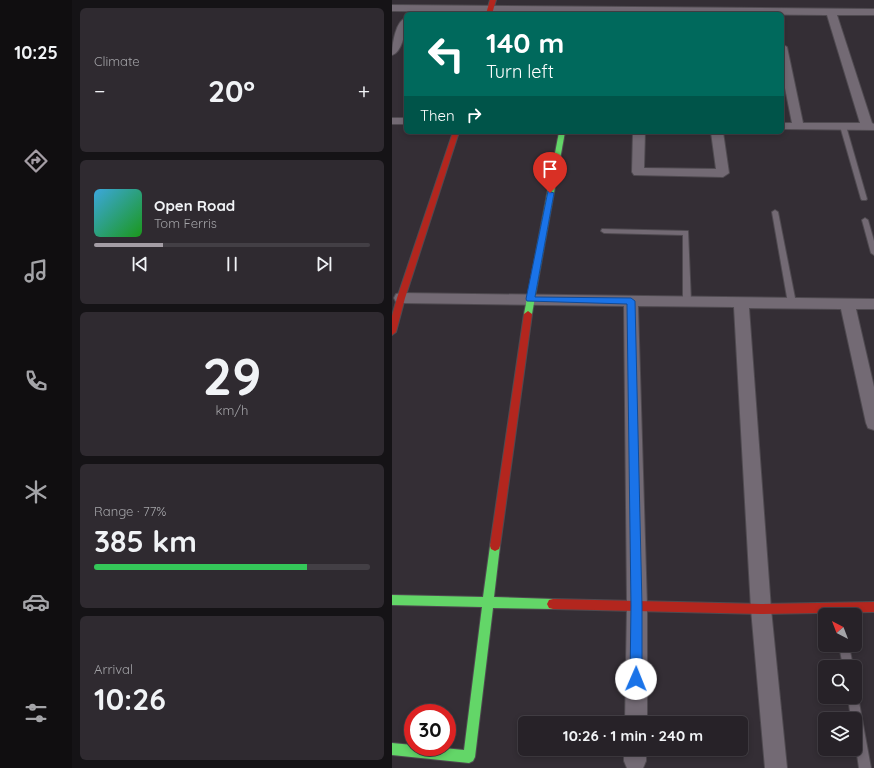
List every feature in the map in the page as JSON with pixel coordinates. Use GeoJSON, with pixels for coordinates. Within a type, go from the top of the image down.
{"type":"FeatureCollection","features":[{"type":"Feature","properties":{"kind":"street"},"geometry":{"type":"LineString","coordinates":[[706,0],[706,10]]}},
{"type":"Feature","properties":{"kind":"street"},"geometry":{"type":"LineString","coordinates":[[741,12],[744,0]]}},
{"type":"Feature","properties":{"kind":"street"},"geometry":{"type":"LineString","coordinates":[[392,8],[491,8],[540,11],[575,5],[642,5],[676,12],[706,10],[741,12],[874,12]]}},
{"type":"Feature","properties":{"kind":"street"},"geometry":{"type":"LineString","coordinates":[[784,126],[871,127],[831,11]]}},
{"type":"Feature","properties":{"kind":"street"},"geometry":{"type":"LineString","coordinates":[[392,52],[395,38],[404,23]]}},
{"type":"Feature","properties":{"kind":"street"},"geometry":{"type":"LineString","coordinates":[[784,57],[798,126]]}},
{"type":"Feature","properties":{"kind":"street"},"geometry":{"type":"LineString","coordinates":[[392,121],[404,121]]}},
{"type":"Feature","properties":{"kind":"street"},"geometry":{"type":"LineString","coordinates":[[392,332],[397,298],[455,134]]}},
{"type":"Feature","properties":{"kind":"street"},"geometry":{"type":"LineString","coordinates":[[392,749],[469,756],[487,602],[530,299],[562,134]]}},
{"type":"Feature","properties":{"kind":"street"},"geometry":{"type":"LineString","coordinates":[[639,134],[638,172],[723,173],[717,134]]}},
{"type":"Feature","properties":{"kind":"street"},"geometry":{"type":"LineString","coordinates":[[397,298],[874,304]]}},
{"type":"Feature","properties":{"kind":"street"},"geometry":{"type":"LineString","coordinates":[[631,301],[637,606],[636,716]]}},
{"type":"Feature","properties":{"kind":"street"},"geometry":{"type":"LineString","coordinates":[[742,302],[761,609],[776,768]]}},
{"type":"Feature","properties":{"kind":"street"},"geometry":{"type":"LineString","coordinates":[[847,303],[874,423]]}},
{"type":"Feature","properties":{"kind":"street"},"geometry":{"type":"LineString","coordinates":[[392,600],[818,610]]}},
{"type":"Feature","properties":{"kind":"street"},"geometry":{"type":"LineString","coordinates":[[862,608],[874,607]]}},
{"type":"Feature","properties":{"kind":"lane"},"geometry":{"type":"LineString","coordinates":[[843,126],[864,199]]}},
{"type":"Feature","properties":{"kind":"lane"},"geometry":{"type":"LineString","coordinates":[[775,212],[792,303]]}},
{"type":"Feature","properties":{"kind":"lane"},"geometry":{"type":"LineString","coordinates":[[865,220],[874,253]]}},
{"type":"Feature","properties":{"kind":"lane"},"geometry":{"type":"LineString","coordinates":[[604,231],[686,233],[688,301]]}},
{"type":"Feature","properties":{"kind":"lane"},"geometry":{"type":"LineString","coordinates":[[854,704],[865,768]]}},
{"type":"Feature","properties":{"kind":"traffic: fast"},"geometry":{"type":"LineString","coordinates":[[528,314],[562,134]]}},
{"type":"Feature","properties":{"kind":"traffic: fast"},"geometry":{"type":"LineString","coordinates":[[392,749],[469,757],[495,546]]}},
{"type":"Feature","properties":{"kind":"traffic: fast"},"geometry":{"type":"LineString","coordinates":[[392,600],[553,604]]}},
{"type":"Feature","properties":{"kind":"traffic: jam"},"geometry":{"type":"LineString","coordinates":[[490,12],[493,0]]}},
{"type":"Feature","properties":{"kind":"traffic: jam"},"geometry":{"type":"LineString","coordinates":[[392,332],[401,298],[455,134]]}},
{"type":"Feature","properties":{"kind":"traffic: jam"},"geometry":{"type":"LineString","coordinates":[[495,546],[528,314]]}},
{"type":"Feature","properties":{"kind":"traffic: jam"},"geometry":{"type":"LineString","coordinates":[[553,604],[761,609],[874,607]]}},
{"type":"Feature","properties":{"kind":"route"},"geometry":{"type":"LineString","coordinates":[[550,193],[530,299],[631,301],[637,606],[636,679]]}}]}
